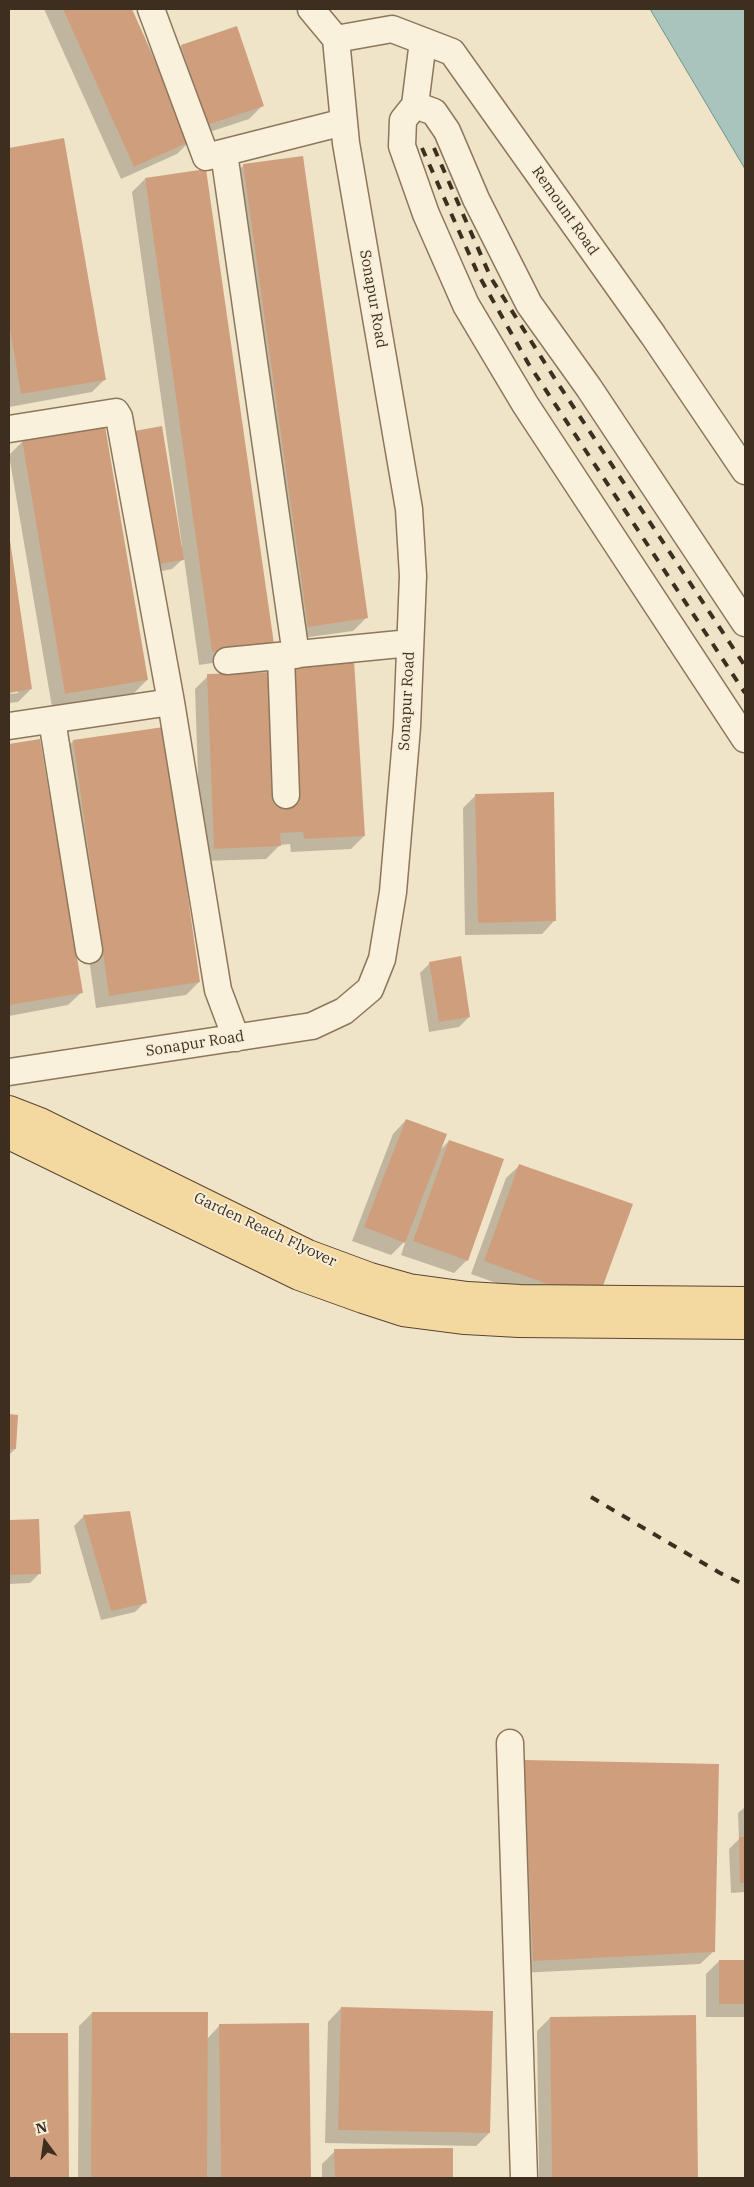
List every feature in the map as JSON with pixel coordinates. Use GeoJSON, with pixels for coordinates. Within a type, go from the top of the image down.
{"type":"FeatureCollection","features":[{"type":"Feature","properties":{"kind":"main road","name":"Garden Reach Flyover"},"geometry":{"type":"LineString","coordinates":[[9,1110],[40,1122],[308,1254],[370,1277],[409,1288],[468,1296],[520,1299],[745,1301]]}},
{"type":"Feature","properties":{"kind":"main road","name":"Garden Reach Flyover"},"geometry":{"type":"LineString","coordinates":[[9,1135],[299,1276],[404,1312],[465,1320],[518,1323],[745,1324]]}},
{"type":"Feature","properties":{"kind":"street"},"geometry":{"type":"LineString","coordinates":[[151,9],[206,157],[344,122]]}},
{"type":"Feature","properties":{"kind":"street"},"geometry":{"type":"LineString","coordinates":[[311,9],[336,39]]}},
{"type":"Feature","properties":{"kind":"street","name":"Remount Road"},"geometry":{"type":"LineString","coordinates":[[336,39],[392,29],[452,52],[653,335],[745,471]]}},
{"type":"Feature","properties":{"kind":"street","name":"Sonapur Road"},"geometry":{"type":"LineString","coordinates":[[9,1072],[312,1026],[344,1011],[370,989],[382,959],[393,892],[407,727],[413,576],[409,509],[353,182],[344,122],[336,39]]}},
{"type":"Feature","properties":{"kind":"street"},"geometry":{"type":"LineString","coordinates":[[423,41],[415,105],[403,120],[402,146],[426,214],[466,305],[525,404],[745,739]]}},
{"type":"Feature","properties":{"kind":"street"},"geometry":{"type":"LineString","coordinates":[[415,105],[434,112],[447,131],[476,199],[529,304],[589,388],[745,623]]}},
{"type":"Feature","properties":{"kind":"street"},"geometry":{"type":"LineString","coordinates":[[224,153],[288,655],[286,795]]}},
{"type":"Feature","properties":{"kind":"street"},"geometry":{"type":"LineString","coordinates":[[9,429],[116,412],[119,417],[171,702],[218,990],[236,1038]]}},
{"type":"Feature","properties":{"kind":"street"},"geometry":{"type":"LineString","coordinates":[[227,661],[410,643]]}},
{"type":"Feature","properties":{"kind":"street"},"geometry":{"type":"LineString","coordinates":[[9,726],[171,702]]}},
{"type":"Feature","properties":{"kind":"street"},"geometry":{"type":"LineString","coordinates":[[52,720],[89,950]]}},
{"type":"Feature","properties":{"kind":"street"},"geometry":{"type":"LineString","coordinates":[[510,1743],[524,2178]]}},
{"type":"Feature","properties":{"kind":"water"},"geometry":{"type":"Polygon","coordinates":[[[650,9],[745,9],[745,169],[650,9]]]}},
{"type":"Feature","properties":{"kind":"building"},"geometry":{"type":"Polygon","coordinates":[[[63,9],[132,9],[191,141],[134,167],[63,9]]]}},
{"type":"Feature","properties":{"kind":"building"},"geometry":{"type":"Polygon","coordinates":[[[237,26],[264,106],[207,125],[181,45],[237,26]]]}},
{"type":"Feature","properties":{"kind":"building"},"geometry":{"type":"Polygon","coordinates":[[[64,138],[106,380],[21,394],[9,323],[9,148],[64,138]]]}},
{"type":"Feature","properties":{"kind":"building"},"geometry":{"type":"Polygon","coordinates":[[[303,156],[368,618],[308,627],[243,164],[303,156]]]}},
{"type":"Feature","properties":{"kind":"building"},"geometry":{"type":"Polygon","coordinates":[[[206,169],[274,644],[212,652],[145,178],[206,169]]]}},
{"type":"Feature","properties":{"kind":"building"},"geometry":{"type":"Polygon","coordinates":[[[105,426],[148,680],[65,694],[22,440],[105,426]]]}},
{"type":"Feature","properties":{"kind":"building"},"geometry":{"type":"Polygon","coordinates":[[[162,426],[184,560],[151,565],[129,432],[162,426]]]}},
{"type":"Feature","properties":{"kind":"building"},"geometry":{"type":"Polygon","coordinates":[[[9,534],[32,689],[9,693],[9,534]]]}},
{"type":"Feature","properties":{"kind":"building"},"geometry":{"type":"Polygon","coordinates":[[[354,660],[365,836],[304,839],[303,832],[280,833],[281,846],[214,849],[207,674],[274,672],[279,803],[299,803],[292,662],[354,660]]]}},
{"type":"Feature","properties":{"kind":"building"},"geometry":{"type":"Polygon","coordinates":[[[164,727],[200,982],[109,996],[73,740],[164,727]]]}},
{"type":"Feature","properties":{"kind":"building"},"geometry":{"type":"Polygon","coordinates":[[[40,739],[83,993],[9,1005],[9,744],[40,739]]]}},
{"type":"Feature","properties":{"kind":"building"},"geometry":{"type":"Polygon","coordinates":[[[554,792],[556,921],[478,923],[475,794],[554,792]]]}},
{"type":"Feature","properties":{"kind":"building"},"geometry":{"type":"Polygon","coordinates":[[[461,956],[470,1017],[439,1022],[429,962],[461,956]]]}},
{"type":"Feature","properties":{"kind":"building"},"geometry":{"type":"Polygon","coordinates":[[[406,1119],[447,1134],[405,1243],[364,1227],[406,1119]]]}},
{"type":"Feature","properties":{"kind":"building"},"geometry":{"type":"Polygon","coordinates":[[[449,1140],[504,1159],[468,1261],[413,1241],[449,1140]]]}},
{"type":"Feature","properties":{"kind":"building"},"geometry":{"type":"Polygon","coordinates":[[[519,1164],[633,1204],[597,1302],[484,1261],[519,1164]]]}},
{"type":"Feature","properties":{"kind":"building"},"geometry":{"type":"Polygon","coordinates":[[[9,1414],[18,1415],[16,1449],[9,1449],[9,1414]]]}},
{"type":"Feature","properties":{"kind":"building"},"geometry":{"type":"Polygon","coordinates":[[[130,1511],[147,1603],[111,1611],[83,1515],[130,1511]]]}},
{"type":"Feature","properties":{"kind":"building"},"geometry":{"type":"Polygon","coordinates":[[[39,1519],[41,1574],[9,1575],[9,1520],[39,1519]]]}},
{"type":"Feature","properties":{"kind":"building"},"geometry":{"type":"Polygon","coordinates":[[[524,1760],[719,1764],[715,1952],[533,1961],[524,1760]]]}},
{"type":"Feature","properties":{"kind":"building"},"geometry":{"type":"Polygon","coordinates":[[[739,1837],[745,1837],[745,1883],[740,1883],[739,1837]]]}},
{"type":"Feature","properties":{"kind":"building"},"geometry":{"type":"Polygon","coordinates":[[[719,1960],[745,1960],[745,2004],[719,2004],[719,1960]]]}},
{"type":"Feature","properties":{"kind":"building"},"geometry":{"type":"Polygon","coordinates":[[[341,2007],[493,2011],[490,2133],[338,2130],[341,2007]]]}},
{"type":"Feature","properties":{"kind":"building"},"geometry":{"type":"Polygon","coordinates":[[[92,2012],[208,2012],[207,2178],[91,2178],[92,2012]]]}},
{"type":"Feature","properties":{"kind":"building"},"geometry":{"type":"Polygon","coordinates":[[[696,2015],[698,2178],[552,2178],[550,2017],[696,2015]]]}},
{"type":"Feature","properties":{"kind":"building"},"geometry":{"type":"Polygon","coordinates":[[[309,2023],[311,2178],[221,2178],[219,2024],[309,2023]]]}},
{"type":"Feature","properties":{"kind":"building"},"geometry":{"type":"Polygon","coordinates":[[[9,2033],[68,2033],[69,2178],[9,2178],[9,2033]]]}},
{"type":"Feature","properties":{"kind":"building"},"geometry":{"type":"Polygon","coordinates":[[[453,2148],[453,2178],[335,2178],[334,2149],[453,2148]]]}},
{"type":"Feature","properties":{"kind":"railway"},"geometry":{"type":"LineString","coordinates":[[422,148],[478,274],[528,363],[745,693]]}},
{"type":"Feature","properties":{"kind":"railway"},"geometry":{"type":"LineString","coordinates":[[434,148],[491,278],[555,379],[745,666]]}},
{"type":"Feature","properties":{"kind":"railway"},"geometry":{"type":"LineString","coordinates":[[591,1497],[720,1573],[745,1585]]}}]}
